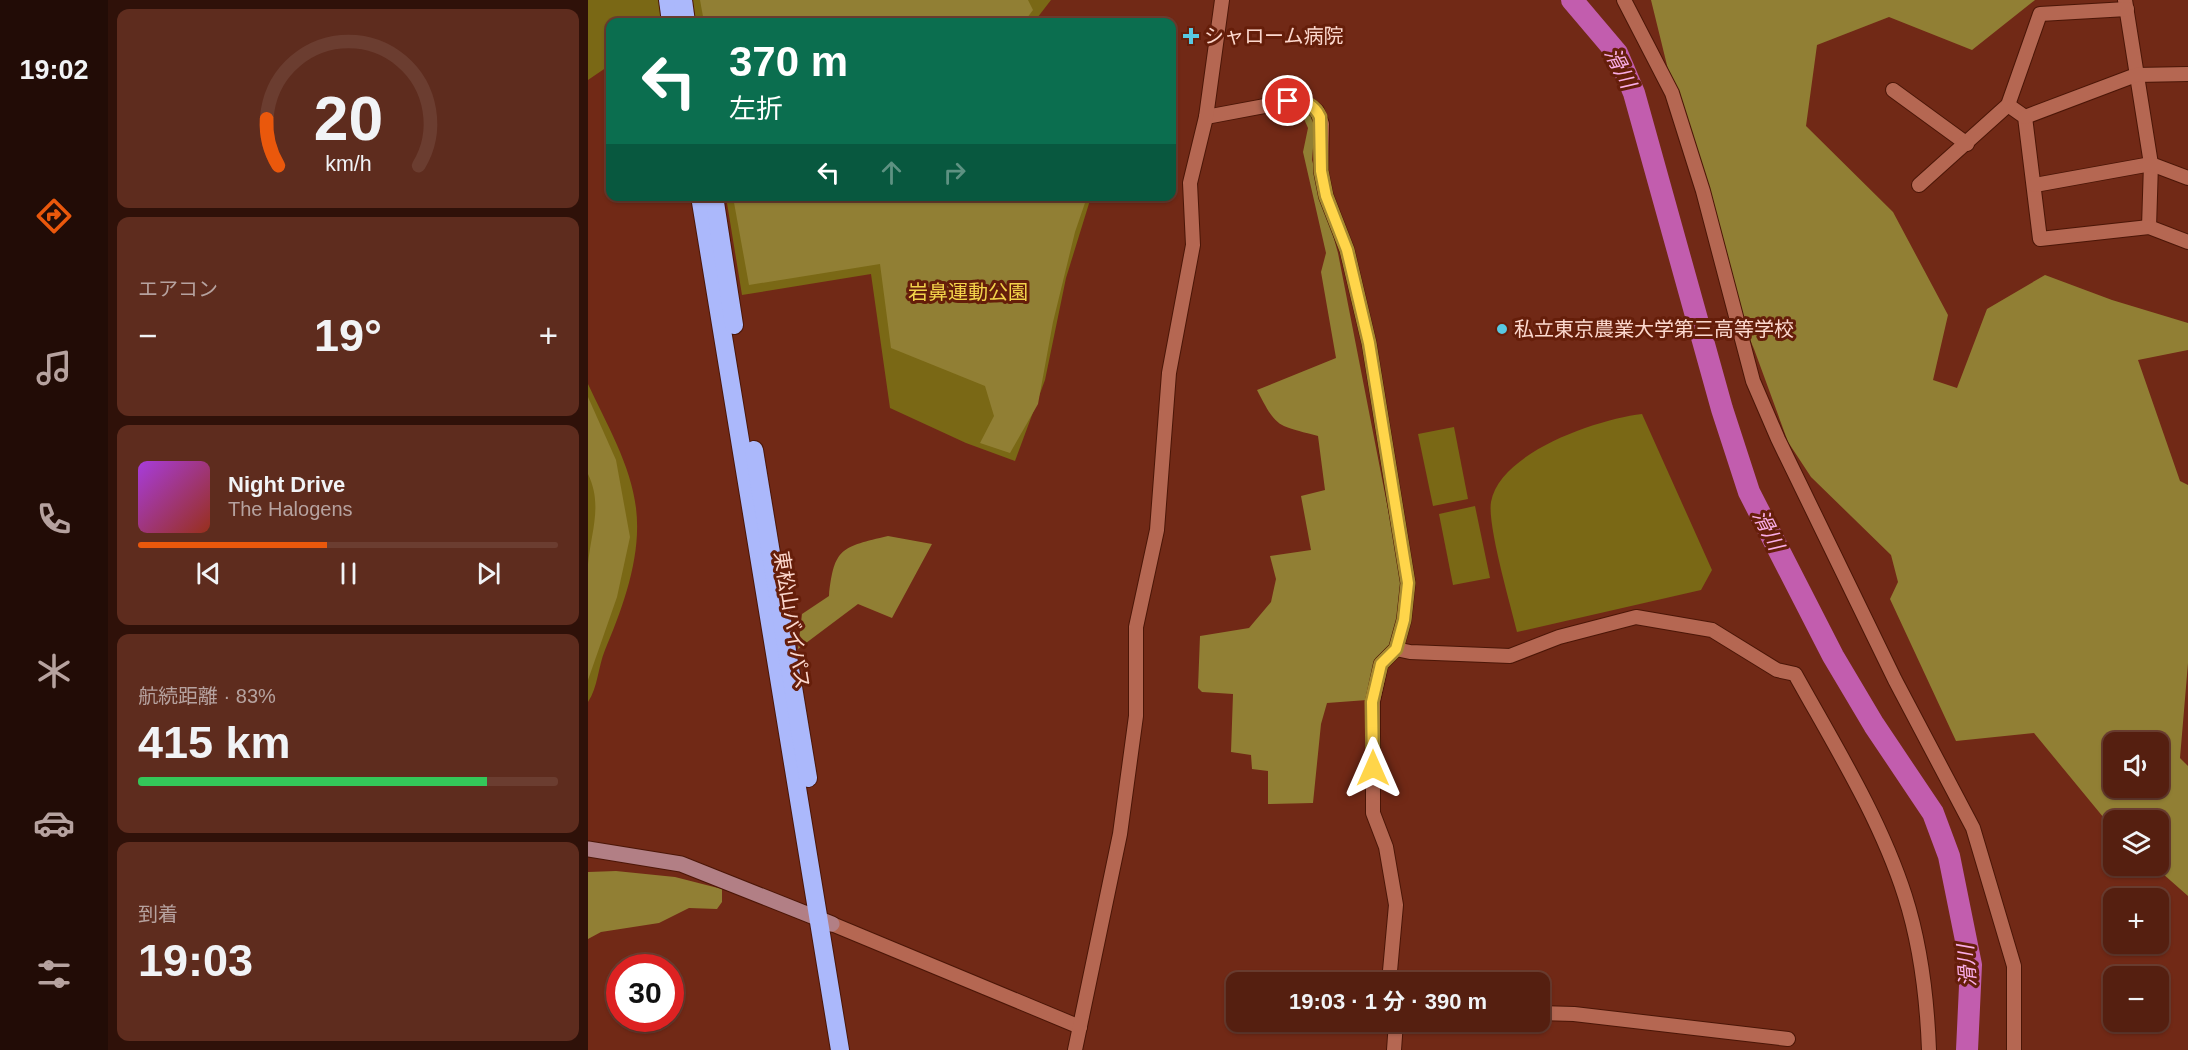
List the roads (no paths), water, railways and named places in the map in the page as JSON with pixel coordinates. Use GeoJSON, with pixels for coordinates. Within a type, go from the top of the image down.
{"type":"FeatureCollection","features":[{"type":"Feature","properties":{"kind":"highway"},"geometry":{"type":"LineString","coordinates":[[668,0],[670,18]]}},
{"type":"Feature","properties":{"kind":"highway"},"geometry":{"type":"LineString","coordinates":[[683,0],[685,18]]}},
{"type":"Feature","properties":{"kind":"highway","name":"東松山バイパス"},"geometry":{"type":"LineString","coordinates":[[701,201],[825,921],[852,1050]]}},
{"type":"Feature","properties":{"kind":"highway","name":"東松山バイパス"},"geometry":{"type":"LineString","coordinates":[[715,201],[825,921],[840,1050]]}},
{"type":"Feature","properties":{"kind":"street"},"geometry":{"type":"LineString","coordinates":[[1074,1050],[1122,822],[1136,716],[1136,627],[1157,530],[1169,373],[1193,245],[1190,183],[1206,117],[1222,0]]}},
{"type":"Feature","properties":{"kind":"street"},"geometry":{"type":"LineString","coordinates":[[1624,0],[1672,93],[1704,191],[1754,381],[1774,429],[1895,680],[1973,828],[2014,966],[2014,1050]]}},
{"type":"Feature","properties":{"kind":"street"},"geometry":{"type":"LineString","coordinates":[[1919,185],[2008,105],[2040,14],[2126,5],[2151,164],[2149,227]]}},
{"type":"Feature","properties":{"kind":"street"},"geometry":{"type":"LineString","coordinates":[[2025,117],[2136,75],[2188,74]]}},
{"type":"Feature","properties":{"kind":"street"},"geometry":{"type":"LineString","coordinates":[[1893,90],[1967,144]]}},
{"type":"Feature","properties":{"kind":"street"},"geometry":{"type":"LineString","coordinates":[[1206,117],[1296,100],[1312,107],[1320,117],[1321,171],[1326,196],[1347,250],[1369,343],[1408,583],[1404,620],[1396,649],[1381,664],[1372,702],[1373,813],[1386,847],[1396,905],[1389,972]]}},
{"type":"Feature","properties":{"kind":"street"},"geometry":{"type":"LineString","coordinates":[[2008,105],[2025,117],[2040,239],[2149,227],[2188,242]]}},
{"type":"Feature","properties":{"kind":"street"},"geometry":{"type":"LineString","coordinates":[[2035,184],[2151,164],[2188,178]]}},
{"type":"Feature","properties":{"kind":"street"},"geometry":{"type":"LineString","coordinates":[[1396,649],[1410,652],[1510,656],[1559,637],[1636,617],[1712,630],[1777,670],[1796,674],[1867,806],[1904,894],[1926,990],[1929,1050]]}},
{"type":"Feature","properties":{"kind":"street"},"geometry":{"type":"LineString","coordinates":[[588,849],[681,864],[1080,1027]]}},
{"type":"Feature","properties":{"kind":"street"},"geometry":{"type":"LineString","coordinates":[[1550,1013],[1574,1014],[1788,1039]]}},
{"type":"Feature","properties":{"kind":"street"},"geometry":{"type":"LineString","coordinates":[[1394,1050],[1395,1032]]}},
{"type":"Feature","properties":{"kind":"waterway","name":"滑川"},"geometry":{"type":"LineString","coordinates":[[1572,0],[1617,53],[1634,93],[1722,409],[1749,492],[1833,656],[1874,725],[1933,813],[1949,856],[1971,965],[1967,1050]]}},
{"type":"Feature","properties":{"kind":"place","name":"シャローム病院"},"geometry":{"type":"Point","coordinates":[1191,36]}},
{"type":"Feature","properties":{"kind":"place","name":"私立東京農業大学第三高等学校"},"geometry":{"type":"Point","coordinates":[1502,329]}},
{"type":"Feature","properties":{"kind":"park label","name":"岩鼻運動公園"},"geometry":{"type":"Point","coordinates":[968,292]}}]}
